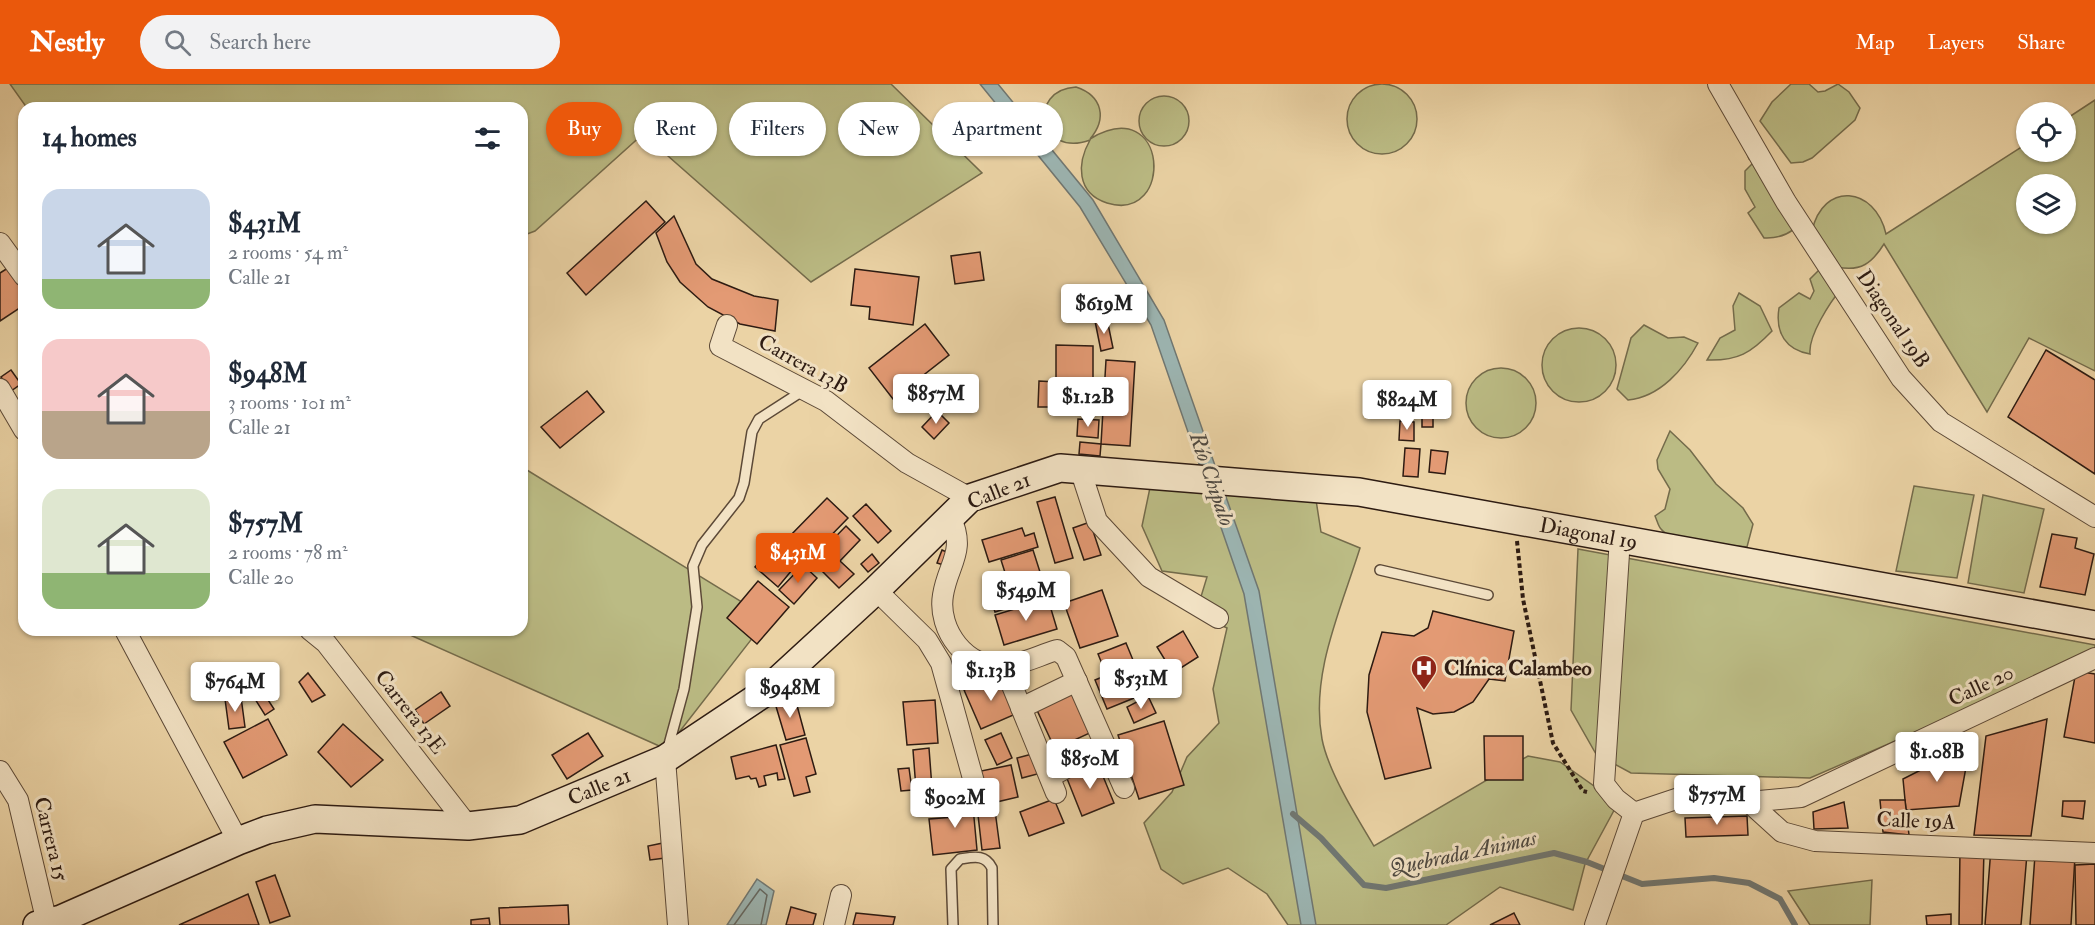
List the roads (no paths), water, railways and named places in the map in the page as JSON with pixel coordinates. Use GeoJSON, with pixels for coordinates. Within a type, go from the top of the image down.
{"type":"FeatureCollection","features":[{"type":"Feature","properties":{"kind":"street","name":"Diagonal 19B"},"geometry":{"type":"LineString","coordinates":[[1718,84],[1786,202],[1901,378],[1941,422],[2095,517]]}},
{"type":"Feature","properties":{"kind":"street"},"geometry":{"type":"LineString","coordinates":[[0,243],[18,268]]}},
{"type":"Feature","properties":{"kind":"street","name":"Carrera 13B"},"geometry":{"type":"LineString","coordinates":[[728,325],[720,346],[826,401],[908,463],[970,498]]}},
{"type":"Feature","properties":{"kind":"street"},"geometry":{"type":"LineString","coordinates":[[0,389],[18,420]]}},
{"type":"Feature","properties":{"kind":"street","name":"Calle 21"},"geometry":{"type":"LineString","coordinates":[[52,923],[267,830],[315,819],[468,826],[520,820],[665,759],[764,693],[876,590],[970,498],[1060,468],[1080,470]]}},
{"type":"Feature","properties":{"kind":"street"},"geometry":{"type":"LineString","coordinates":[[1080,470],[1096,521],[1149,577],[1218,618]]}},
{"type":"Feature","properties":{"kind":"street","name":"Diagonal 19"},"geometry":{"type":"LineString","coordinates":[[1080,470],[1339,489],[2095,625]]}},
{"type":"Feature","properties":{"kind":"street"},"geometry":{"type":"LineString","coordinates":[[950,516],[955,527],[957,553],[943,596],[942,608],[950,636],[958,647],[972,658],[988,665],[1004,666],[1057,650],[1066,657],[1124,788]]}},
{"type":"Feature","properties":{"kind":"street"},"geometry":{"type":"LineString","coordinates":[[1595,925],[1634,813],[1604,784],[1620,538]]}},
{"type":"Feature","properties":{"kind":"street"},"geometry":{"type":"LineString","coordinates":[[876,590],[927,640],[941,663],[974,782]]}},
{"type":"Feature","properties":{"kind":"street"},"geometry":{"type":"LineString","coordinates":[[128,636],[238,841]]}},
{"type":"Feature","properties":{"kind":"street","name":"Carrera 13E"},"geometry":{"type":"LineString","coordinates":[[317,636],[326,643],[468,826]]}},
{"type":"Feature","properties":{"kind":"street","name":"Calle 20"},"geometry":{"type":"LineString","coordinates":[[1634,813],[1682,797],[1749,802],[1801,798],[2095,658]]}},
{"type":"Feature","properties":{"kind":"street"},"geometry":{"type":"LineString","coordinates":[[1004,666],[1053,785],[1106,746]]}},
{"type":"Feature","properties":{"kind":"street"},"geometry":{"type":"LineString","coordinates":[[1021,708],[1077,681]]}},
{"type":"Feature","properties":{"kind":"street"},"geometry":{"type":"LineString","coordinates":[[665,759],[678,925]]}},
{"type":"Feature","properties":{"kind":"street","name":"Carrera 15"},"geometry":{"type":"LineString","coordinates":[[0,771],[18,800],[52,923]]}},
{"type":"Feature","properties":{"kind":"street","name":"Calle 19A"},"geometry":{"type":"LineString","coordinates":[[1749,802],[1782,832],[1815,841],[2095,853]]}},
{"type":"Feature","properties":{"kind":"street"},"geometry":{"type":"LineString","coordinates":[[834,925],[841,896]]}},
{"type":"Feature","properties":{"kind":"lane"},"geometry":{"type":"LineString","coordinates":[[665,759],[684,689],[697,607],[693,566],[702,545],[738,498],[744,483],[752,432],[759,419],[805,389]]}},
{"type":"Feature","properties":{"kind":"lane"},"geometry":{"type":"LineString","coordinates":[[1380,570],[1488,595]]}},
{"type":"Feature","properties":{"kind":"lane"},"geometry":{"type":"LineString","coordinates":[[953,925],[951,869],[960,859],[980,856],[992,868],[993,925]]}},
{"type":"Feature","properties":{"kind":"water"},"geometry":{"type":"Polygon","coordinates":[[[980,84],[998,84],[1013,102],[995,102],[980,84]]]}},
{"type":"Feature","properties":{"kind":"water","name":"Río Chipalo"},"geometry":{"type":"Polygon","coordinates":[[[1039,156],[1057,156],[1093,200],[1164,320],[1259,591],[1316,925],[1301,925],[1244,594],[1151,325],[1080,207],[1039,156]]]}},
{"type":"Feature","properties":{"kind":"water"},"geometry":{"type":"Polygon","coordinates":[[[757,879],[774,891],[766,925],[727,925],[757,879]]]}},
{"type":"Feature","properties":{"kind":"waterway","name":"Quebrada Animas"},"geometry":{"type":"LineString","coordinates":[[1293,814],[1321,838],[1364,885],[1386,888],[1554,853],[1587,862],[1642,884],[1714,878],[1749,883],[1780,899],[1795,925]]}},
{"type":"Feature","properties":{"kind":"place","name":"Clínica Calambeo"},"geometry":{"type":"Point","coordinates":[1424,691]}}]}
